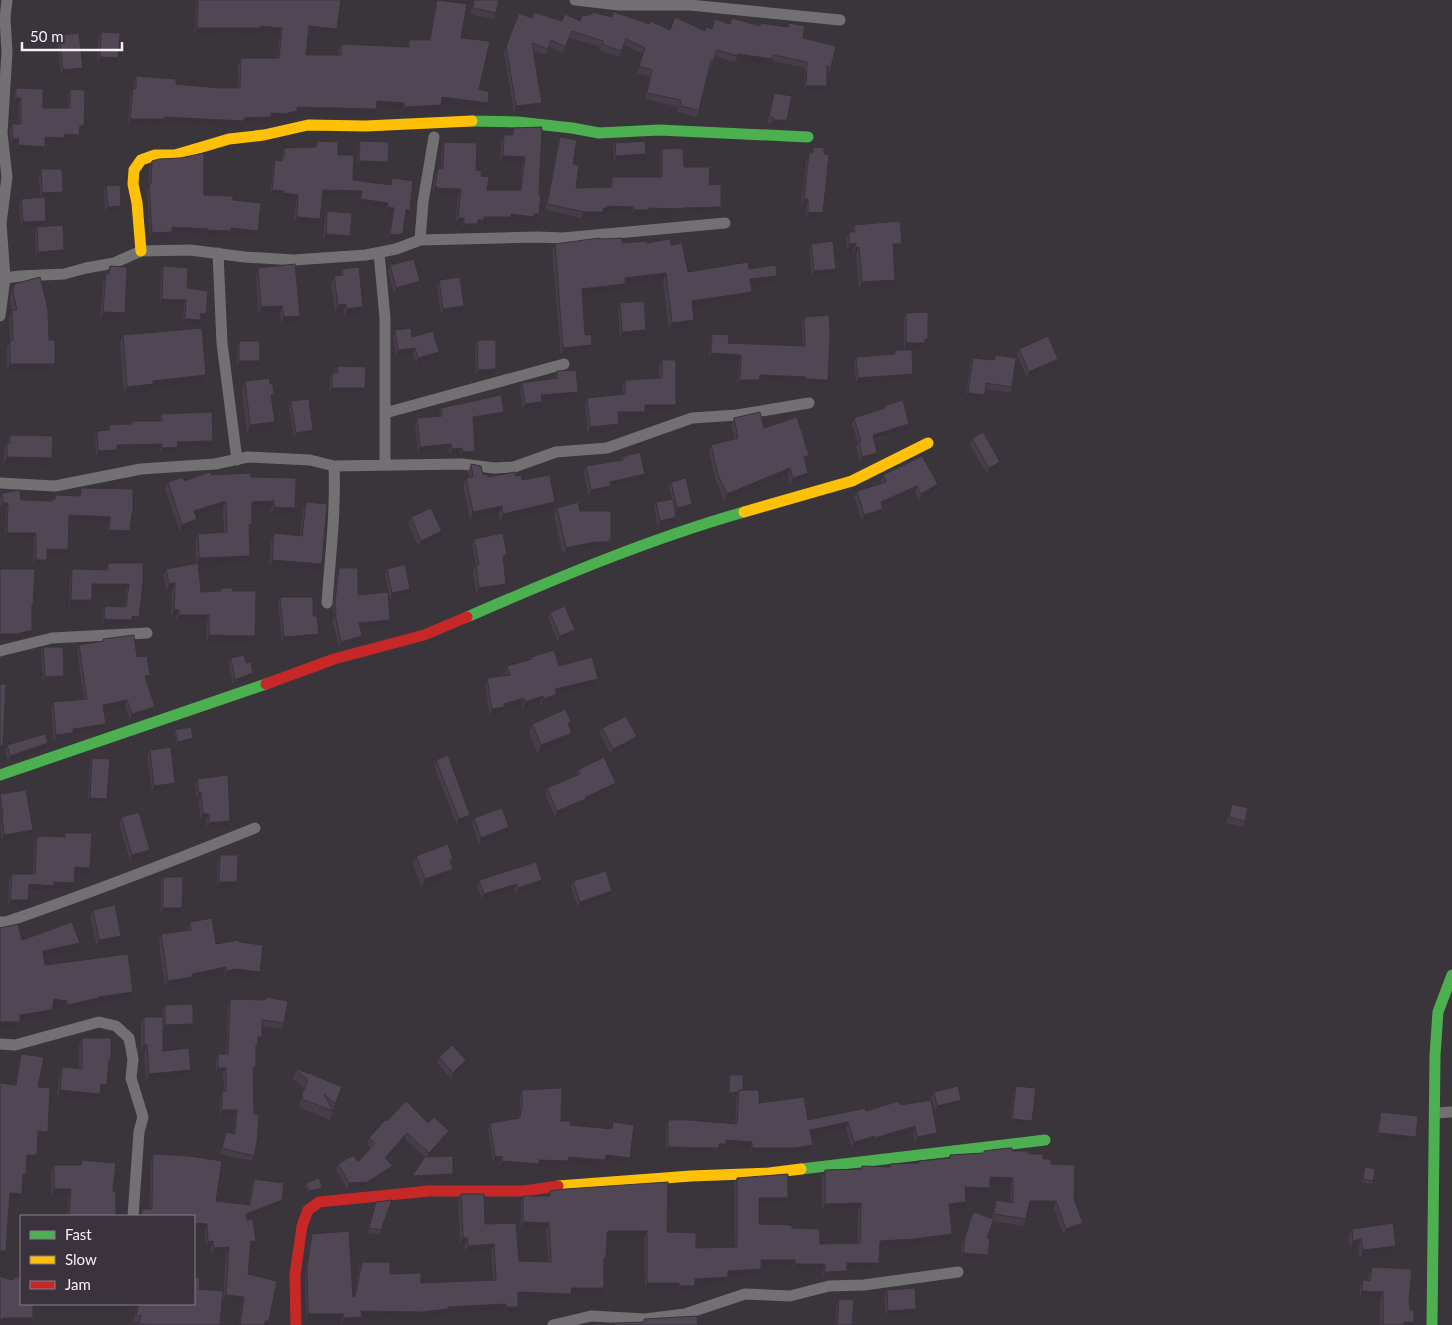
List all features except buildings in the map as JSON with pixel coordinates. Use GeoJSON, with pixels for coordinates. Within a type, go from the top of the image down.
{"type":"FeatureCollection","features":[{"type":"Feature","properties":{"kind":"street"},"geometry":{"type":"LineString","coordinates":[[0,316],[5,278],[1,223],[7,177],[2,133],[7,52],[5,18],[7,0]]}},
{"type":"Feature","properties":{"kind":"street"},"geometry":{"type":"LineString","coordinates":[[575,0],[619,5],[690,5],[840,20]]}},
{"type":"Feature","properties":{"kind":"street"},"geometry":{"type":"LineString","coordinates":[[141,250],[133,184],[134,170],[141,160],[155,155],[175,155],[228,139],[264,135],[308,124],[366,126],[452,121],[518,122],[598,133],[659,130],[808,137]]}},
{"type":"Feature","properties":{"kind":"street"},"geometry":{"type":"LineString","coordinates":[[420,240],[422,202],[434,137]]}},
{"type":"Feature","properties":{"kind":"street"},"geometry":{"type":"LineString","coordinates":[[5,278],[64,274],[114,263],[141,250],[169,252],[190,250],[294,260],[366,256],[396,249],[420,240],[563,238],[725,223]]}},
{"type":"Feature","properties":{"kind":"street"},"geometry":{"type":"LineString","coordinates":[[218,253],[222,343],[236,460]]}},
{"type":"Feature","properties":{"kind":"street"},"geometry":{"type":"LineString","coordinates":[[379,253],[385,318],[385,465]]}},
{"type":"Feature","properties":{"kind":"street"},"geometry":{"type":"LineString","coordinates":[[384,413],[564,364]]}},
{"type":"Feature","properties":{"kind":"street"},"geometry":{"type":"LineString","coordinates":[[0,483],[55,486],[141,469],[215,464],[256,457],[310,460],[334,466],[462,464],[494,468],[514,467],[556,452],[607,448],[692,418],[736,416],[809,403]]}},
{"type":"Feature","properties":{"kind":"street"},"geometry":{"type":"LineString","coordinates":[[0,775],[225,699],[334,659],[424,636],[496,604],[638,546],[708,522],[852,481],[928,443]]}},
{"type":"Feature","properties":{"kind":"street"},"geometry":{"type":"LineString","coordinates":[[327,604],[335,488],[334,466]]}},
{"type":"Feature","properties":{"kind":"street"},"geometry":{"type":"LineString","coordinates":[[0,651],[52,638],[147,633]]}},
{"type":"Feature","properties":{"kind":"street"},"geometry":{"type":"LineString","coordinates":[[0,922],[6,922],[52,906],[255,828]]}},
{"type":"Feature","properties":{"kind":"street"},"geometry":{"type":"LineString","coordinates":[[1432,1325],[1435,1056],[1438,1012],[1452,975]]}},
{"type":"Feature","properties":{"kind":"street"},"geometry":{"type":"LineString","coordinates":[[0,1044],[15,1045],[99,1022],[116,1026],[129,1038],[133,1059],[130,1078],[143,1118],[136,1171],[133,1215]]}},
{"type":"Feature","properties":{"kind":"street"},"geometry":{"type":"LineString","coordinates":[[1435,1113],[1452,1112]]}},
{"type":"Feature","properties":{"kind":"street"},"geometry":{"type":"LineString","coordinates":[[296,1325],[295,1275],[302,1226],[308,1210],[319,1202],[429,1191],[524,1191],[607,1182],[770,1173],[1045,1140]]}},
{"type":"Feature","properties":{"kind":"street"},"geometry":{"type":"LineString","coordinates":[[553,1325],[591,1316],[645,1319],[685,1314],[745,1294],[790,1296],[829,1286],[864,1285],[958,1272]]}},
{"type":"Feature","properties":{"kind":"traffic: fast"},"geometry":{"type":"LineString","coordinates":[[472,121],[518,122],[599,133],[659,130],[808,137]]}},
{"type":"Feature","properties":{"kind":"traffic: fast"},"geometry":{"type":"LineString","coordinates":[[467,617],[638,547],[744,512]]}},
{"type":"Feature","properties":{"kind":"traffic: fast"},"geometry":{"type":"LineString","coordinates":[[0,775],[266,684]]}},
{"type":"Feature","properties":{"kind":"traffic: fast"},"geometry":{"type":"LineString","coordinates":[[1432,1325],[1435,1055],[1438,1012],[1452,975]]}},
{"type":"Feature","properties":{"kind":"traffic: fast"},"geometry":{"type":"LineString","coordinates":[[801,1169],[1045,1140]]}},
{"type":"Feature","properties":{"kind":"traffic: slow"},"geometry":{"type":"LineString","coordinates":[[141,251],[137,203],[133,184],[134,170],[141,160],[155,155],[175,155],[229,139],[264,135],[308,125],[366,126],[472,121]]}},
{"type":"Feature","properties":{"kind":"traffic: slow"},"geometry":{"type":"LineString","coordinates":[[744,512],[852,481],[928,443]]}},
{"type":"Feature","properties":{"kind":"traffic: slow"},"geometry":{"type":"LineString","coordinates":[[558,1186],[691,1176],[769,1173],[801,1169]]}},
{"type":"Feature","properties":{"kind":"traffic: jam"},"geometry":{"type":"LineString","coordinates":[[266,684],[334,659],[424,635],[467,617]]}},
{"type":"Feature","properties":{"kind":"traffic: jam"},"geometry":{"type":"LineString","coordinates":[[296,1325],[295,1275],[302,1226],[308,1210],[319,1202],[429,1191],[524,1191],[558,1186]]}}]}
